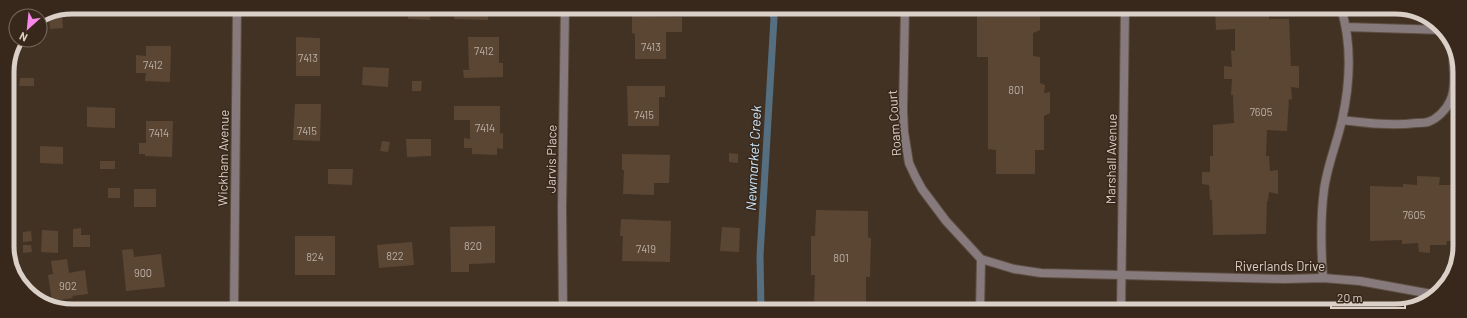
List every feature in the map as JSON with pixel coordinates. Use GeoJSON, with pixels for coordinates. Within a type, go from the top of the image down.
{"type":"FeatureCollection","features":[{"type":"Feature","properties":{"kind":"street","name":"Wickham Avenue"},"geometry":{"type":"LineString","coordinates":[[234,304],[237,14]]}},
{"type":"Feature","properties":{"kind":"street","name":"Jarvis Place"},"geometry":{"type":"LineString","coordinates":[[563,304],[562,208],[565,14]]}},
{"type":"Feature","properties":{"kind":"street","name":"Roam Court"},"geometry":{"type":"LineString","coordinates":[[905,14],[903,110],[904,132],[909,163],[922,189],[959,237],[981,259],[1014,269],[1041,273],[1122,276]]}},
{"type":"Feature","properties":{"kind":"street","name":"Marshall Avenue"},"geometry":{"type":"LineString","coordinates":[[1122,304],[1125,14]]}},
{"type":"Feature","properties":{"kind":"street"},"geometry":{"type":"LineString","coordinates":[[1323,278],[1321,218],[1324,189],[1330,160],[1342,120],[1349,64],[1346,28],[1342,14]]}},
{"type":"Feature","properties":{"kind":"street"},"geometry":{"type":"LineString","coordinates":[[1346,28],[1435,30]]}},
{"type":"Feature","properties":{"kind":"street"},"geometry":{"type":"LineString","coordinates":[[1342,120],[1371,124],[1401,125],[1428,122],[1441,114],[1450,101],[1453,90],[1453,72]]}},
{"type":"Feature","properties":{"kind":"street"},"geometry":{"type":"LineString","coordinates":[[980,304],[981,259]]}},
{"type":"Feature","properties":{"kind":"street","name":"Riverlands Drive"},"geometry":{"type":"LineString","coordinates":[[1122,276],[1285,279],[1323,278],[1360,281],[1428,293]]}},
{"type":"Feature","properties":{"kind":"building"},"geometry":{"type":"Polygon","coordinates":[[[162,14],[162,16],[122,15],[162,14]]]}},
{"type":"Feature","properties":{"kind":"building"},"geometry":{"type":"Polygon","coordinates":[[[408,14],[430,14],[430,20],[408,19],[408,14]]]}},
{"type":"Feature","properties":{"kind":"building"},"geometry":{"type":"Polygon","coordinates":[[[455,14],[488,14],[488,20],[454,19],[455,14]]]}},
{"type":"Feature","properties":{"kind":"building"},"geometry":{"type":"Polygon","coordinates":[[[977,14],[1040,14],[1040,30],[1033,33],[1033,56],[1040,57],[1040,83],[1045,85],[1044,93],[1050,92],[1050,113],[1044,116],[1044,150],[1035,150],[1035,174],[996,174],[996,150],[988,149],[988,57],[977,57],[977,14]]]}},
{"type":"Feature","properties":{"kind":"building"},"geometry":{"type":"Polygon","coordinates":[[[1215,14],[1269,14],[1269,19],[1289,19],[1291,66],[1299,66],[1299,88],[1291,87],[1292,100],[1289,99],[1287,131],[1267,130],[1266,156],[1269,156],[1270,171],[1278,170],[1278,194],[1269,192],[1267,201],[1266,234],[1213,235],[1212,200],[1210,200],[1209,185],[1202,184],[1202,172],[1210,172],[1210,156],[1213,156],[1213,125],[1234,123],[1233,95],[1231,95],[1232,79],[1224,79],[1224,66],[1232,67],[1231,50],[1235,51],[1235,29],[1216,30],[1215,14]]]}},
{"type":"Feature","properties":{"kind":"building"},"geometry":{"type":"Polygon","coordinates":[[[62,16],[63,28],[50,29],[49,19],[62,16]]]}},
{"type":"Feature","properties":{"kind":"building"},"geometry":{"type":"Polygon","coordinates":[[[632,16],[682,17],[682,32],[666,32],[666,59],[635,59],[635,34],[632,33],[632,16]]]}},
{"type":"Feature","properties":{"kind":"building"},"geometry":{"type":"Polygon","coordinates":[[[296,37],[320,38],[320,76],[296,76],[296,37]]]}},
{"type":"Feature","properties":{"kind":"building"},"geometry":{"type":"Polygon","coordinates":[[[468,37],[499,37],[499,63],[503,63],[503,77],[464,78],[463,70],[469,70],[468,37]]]}},
{"type":"Feature","properties":{"kind":"building"},"geometry":{"type":"Polygon","coordinates":[[[146,46],[171,46],[170,82],[145,81],[146,73],[136,73],[136,55],[146,56],[146,46]]]}},
{"type":"Feature","properties":{"kind":"building"},"geometry":{"type":"Polygon","coordinates":[[[363,67],[389,68],[388,87],[362,85],[363,67]]]}},
{"type":"Feature","properties":{"kind":"building"},"geometry":{"type":"Polygon","coordinates":[[[20,78],[34,78],[34,86],[19,86],[20,78]]]}},
{"type":"Feature","properties":{"kind":"building"},"geometry":{"type":"Polygon","coordinates":[[[412,81],[422,81],[421,91],[412,91],[412,81]]]}},
{"type":"Feature","properties":{"kind":"building"},"geometry":{"type":"Polygon","coordinates":[[[627,86],[665,86],[665,97],[659,97],[659,126],[628,126],[627,86]]]}},
{"type":"Feature","properties":{"kind":"building"},"geometry":{"type":"Polygon","coordinates":[[[295,104],[321,104],[320,141],[293,140],[295,104]]]}},
{"type":"Feature","properties":{"kind":"building"},"geometry":{"type":"Polygon","coordinates":[[[454,106],[500,106],[500,134],[503,133],[503,149],[497,148],[497,155],[472,154],[472,148],[464,148],[464,138],[470,139],[470,120],[454,120],[454,106]]]}},
{"type":"Feature","properties":{"kind":"building"},"geometry":{"type":"Polygon","coordinates":[[[87,107],[115,108],[115,128],[87,127],[87,107]]]}},
{"type":"Feature","properties":{"kind":"building"},"geometry":{"type":"Polygon","coordinates":[[[146,121],[173,121],[172,157],[145,156],[145,154],[139,154],[139,143],[146,143],[146,121]]]}},
{"type":"Feature","properties":{"kind":"building"},"geometry":{"type":"Polygon","coordinates":[[[406,139],[431,139],[431,156],[407,157],[406,139]]]}},
{"type":"Feature","properties":{"kind":"building"},"geometry":{"type":"Polygon","coordinates":[[[382,141],[390,142],[388,152],[380,151],[382,141]]]}},
{"type":"Feature","properties":{"kind":"building"},"geometry":{"type":"Polygon","coordinates":[[[40,146],[63,147],[63,164],[40,163],[40,146]]]}},
{"type":"Feature","properties":{"kind":"building"},"geometry":{"type":"Polygon","coordinates":[[[729,153],[738,154],[738,163],[729,162],[729,153]]]}},
{"type":"Feature","properties":{"kind":"building"},"geometry":{"type":"Polygon","coordinates":[[[622,154],[670,155],[669,183],[654,183],[654,195],[623,194],[624,170],[622,170],[622,154]]]}},
{"type":"Feature","properties":{"kind":"building"},"geometry":{"type":"Polygon","coordinates":[[[100,161],[115,161],[115,169],[100,169],[100,161]]]}},
{"type":"Feature","properties":{"kind":"building"},"geometry":{"type":"Polygon","coordinates":[[[328,169],[353,169],[352,185],[328,184],[328,169]]]}},
{"type":"Feature","properties":{"kind":"building"},"geometry":{"type":"Polygon","coordinates":[[[1417,176],[1440,177],[1439,185],[1451,185],[1451,188],[1453,188],[1453,241],[1447,241],[1446,245],[1430,245],[1430,253],[1419,252],[1418,243],[1402,244],[1402,240],[1370,241],[1370,186],[1403,187],[1403,184],[1417,185],[1417,176]]]}},
{"type":"Feature","properties":{"kind":"building"},"geometry":{"type":"Polygon","coordinates":[[[108,188],[120,188],[120,198],[108,198],[108,188]]]}},
{"type":"Feature","properties":{"kind":"building"},"geometry":{"type":"Polygon","coordinates":[[[134,189],[156,189],[156,207],[134,207],[134,189]]]}},
{"type":"Feature","properties":{"kind":"building"},"geometry":{"type":"Polygon","coordinates":[[[816,210],[868,211],[868,238],[871,238],[870,277],[866,277],[866,304],[814,303],[815,275],[811,275],[811,236],[815,236],[816,210]]]}},
{"type":"Feature","properties":{"kind":"building"},"geometry":{"type":"Polygon","coordinates":[[[621,219],[671,221],[670,262],[622,261],[623,236],[620,236],[621,219]]]}},
{"type":"Feature","properties":{"kind":"building"},"geometry":{"type":"Polygon","coordinates":[[[495,226],[495,263],[469,264],[469,272],[451,272],[450,227],[495,226]]]}},
{"type":"Feature","properties":{"kind":"building"},"geometry":{"type":"Polygon","coordinates":[[[722,227],[740,228],[739,252],[720,251],[722,227]]]}},
{"type":"Feature","properties":{"kind":"building"},"geometry":{"type":"Polygon","coordinates":[[[81,228],[81,235],[90,235],[90,247],[73,247],[73,229],[81,228]]]}},
{"type":"Feature","properties":{"kind":"building"},"geometry":{"type":"Polygon","coordinates":[[[42,230],[58,231],[58,253],[41,252],[42,230]]]}},
{"type":"Feature","properties":{"kind":"building"},"geometry":{"type":"Polygon","coordinates":[[[31,231],[32,241],[23,242],[23,232],[31,231]]]}},
{"type":"Feature","properties":{"kind":"building"},"geometry":{"type":"Polygon","coordinates":[[[295,236],[335,236],[335,275],[295,275],[295,236]]]}},
{"type":"Feature","properties":{"kind":"building"},"geometry":{"type":"Polygon","coordinates":[[[412,242],[414,265],[379,268],[377,245],[412,242]]]}},
{"type":"Feature","properties":{"kind":"building"},"geometry":{"type":"Polygon","coordinates":[[[23,245],[31,245],[32,252],[23,253],[23,245]]]}},
{"type":"Feature","properties":{"kind":"building"},"geometry":{"type":"Polygon","coordinates":[[[133,249],[134,257],[161,254],[165,287],[126,291],[122,250],[133,249]]]}},
{"type":"Feature","properties":{"kind":"building"},"geometry":{"type":"Polygon","coordinates":[[[67,259],[69,273],[85,270],[88,294],[72,296],[73,298],[52,301],[48,275],[53,274],[51,261],[67,259]]]}},
{"type":"Feature","properties":{"kind":"waterway","name":"Newmarket Creek"},"geometry":{"type":"LineString","coordinates":[[761,304],[760,256],[774,18],[772,14]]}}]}
